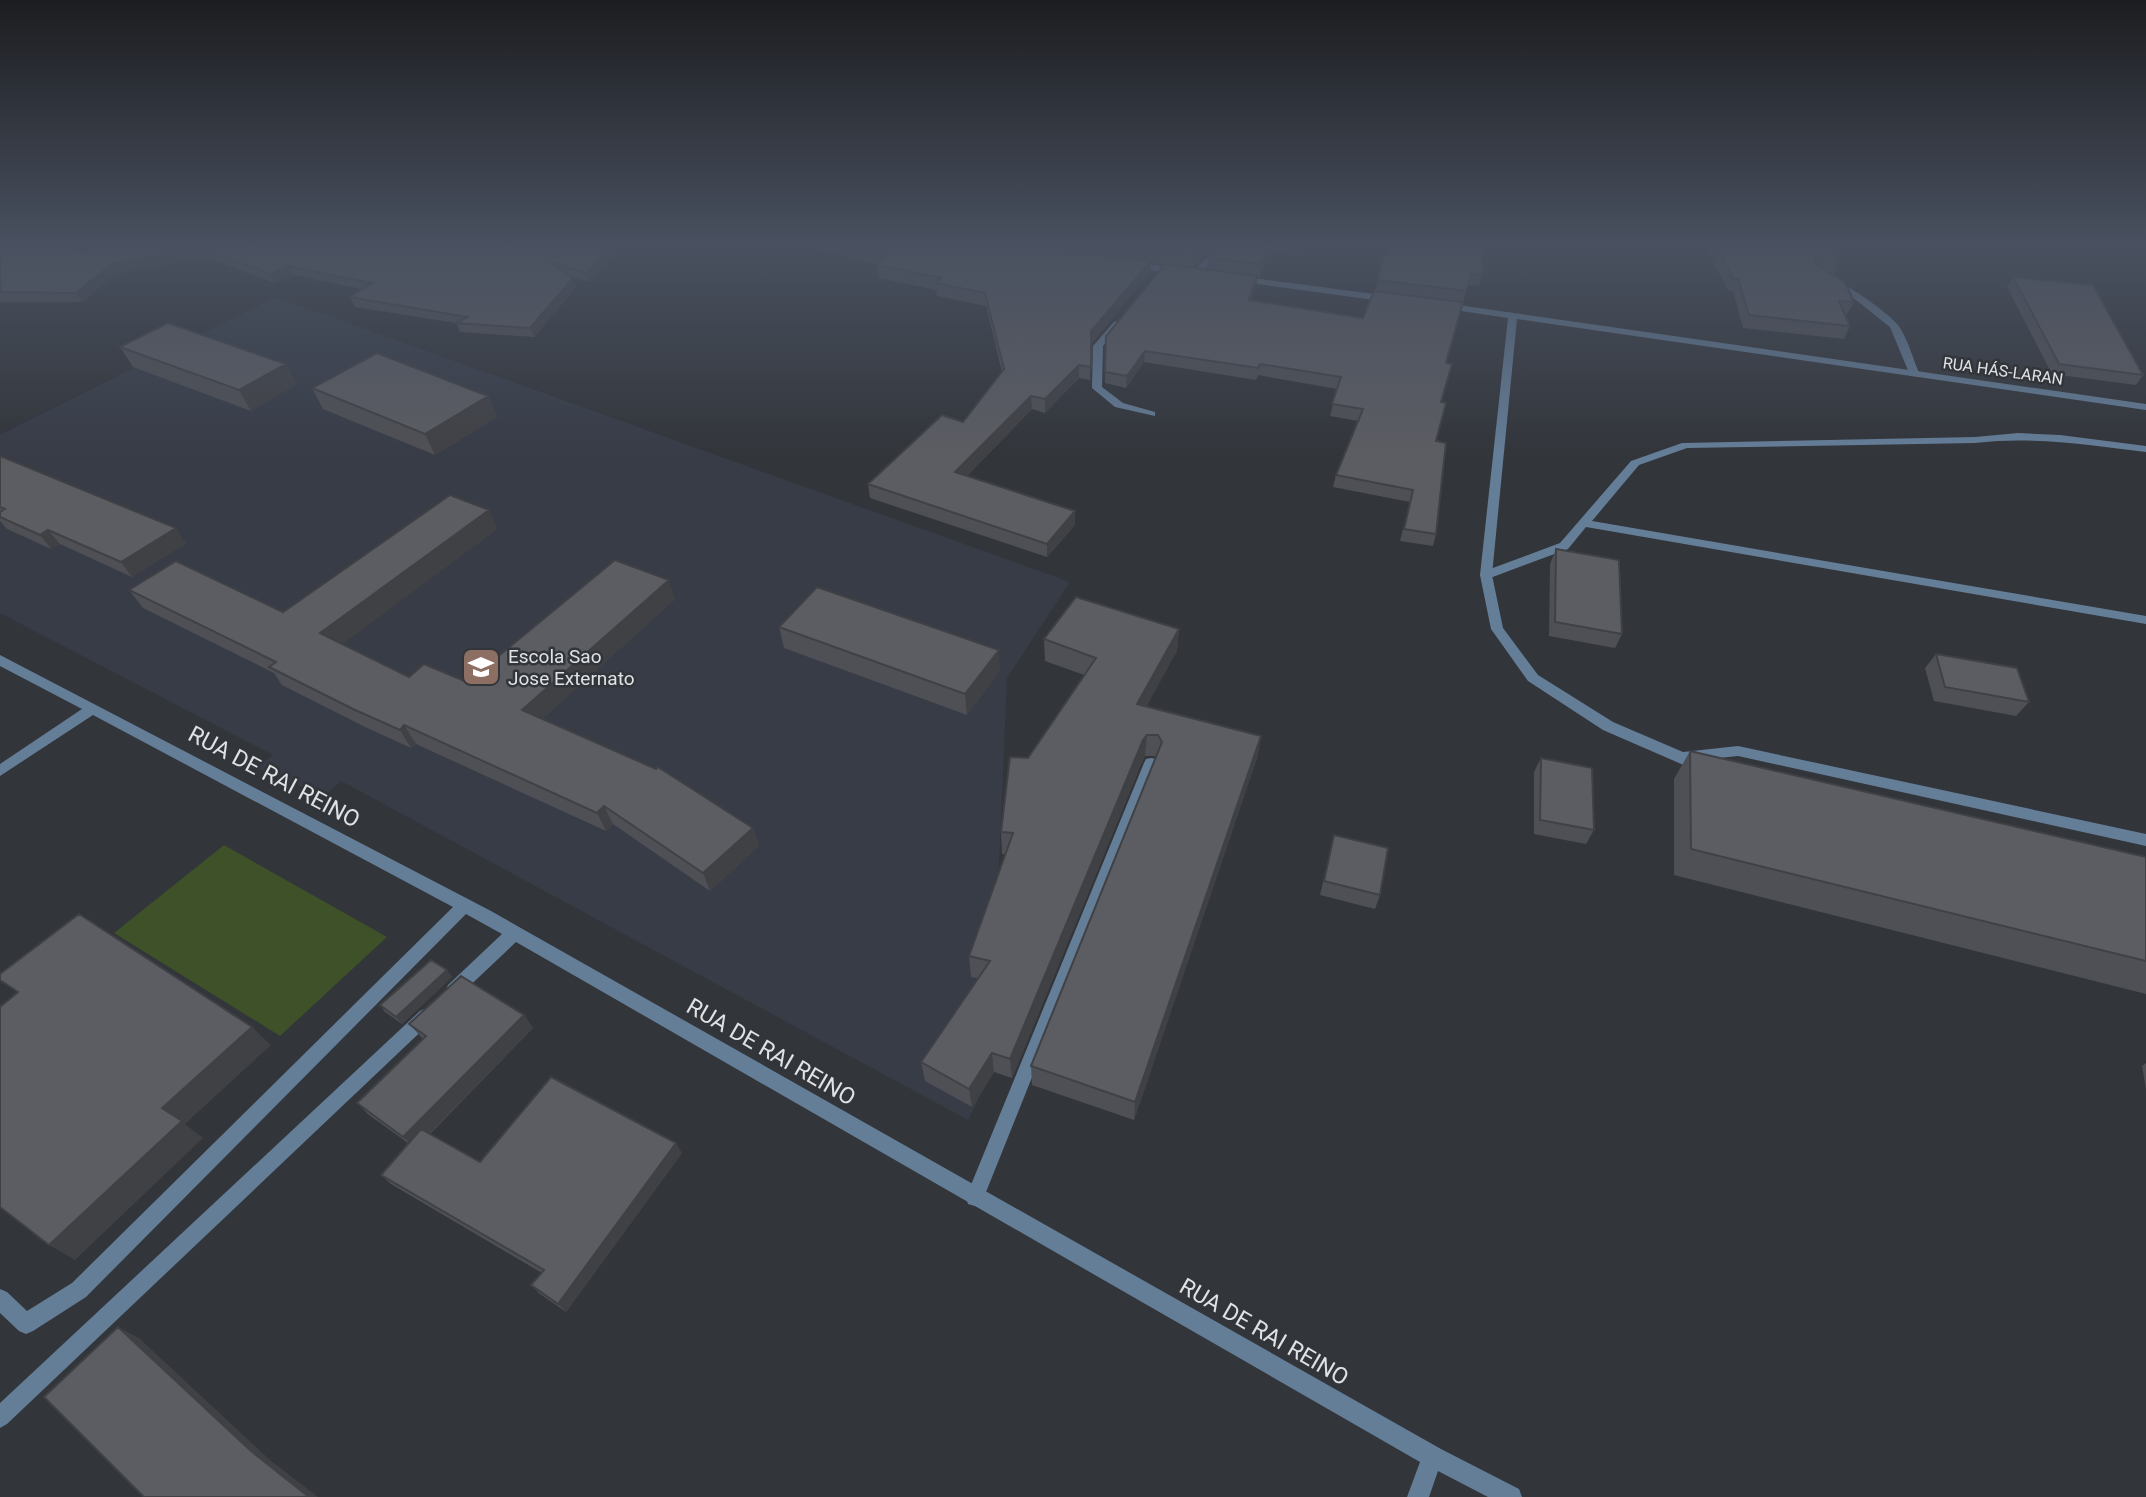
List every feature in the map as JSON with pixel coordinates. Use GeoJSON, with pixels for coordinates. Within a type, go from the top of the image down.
{"type":"FeatureCollection","features":[{"type":"Feature","properties":{"kind":"street"},"geometry":{"type":"LineString","coordinates":[[1513,316],[1486,575],[1496,629],[1533,678],[1608,726],[1682,757],[1712,774]]}},
{"type":"Feature","properties":{"kind":"street","name":"RUA HÁS-LARAN"},"geometry":{"type":"LineString","coordinates":[[1519,316],[2146,407]]}},
{"type":"Feature","properties":{"kind":"street"},"geometry":{"type":"LineString","coordinates":[[1881,316],[1894,326],[1915,374]]}},
{"type":"Feature","properties":{"kind":"street"},"geometry":{"type":"LineString","coordinates":[[1122,317],[1098,346],[1097,388],[1119,405],[1151,414]]}},
{"type":"Feature","properties":{"kind":"street"},"geometry":{"type":"LineString","coordinates":[[1486,575],[1564,546],[1635,463],[1686,445],[1975,440],[2003,435],[2037,436],[2146,449]]}},
{"type":"Feature","properties":{"kind":"street"},"geometry":{"type":"LineString","coordinates":[[1583,523],[2146,620]]}},
{"type":"Feature","properties":{"kind":"street","name":"RUA DE RAI REINO"},"geometry":{"type":"LineString","coordinates":[[0,660],[514,933],[1433,1457],[1511,1497]]}},
{"type":"Feature","properties":{"kind":"street"},"geometry":{"type":"LineString","coordinates":[[0,771],[93,709]]}},
{"type":"Feature","properties":{"kind":"street"},"geometry":{"type":"LineString","coordinates":[[1682,757],[1738,751],[2146,840]]}},
{"type":"Feature","properties":{"kind":"street"},"geometry":{"type":"LineString","coordinates":[[975,1197],[1151,763]]}},
{"type":"Feature","properties":{"kind":"street"},"geometry":{"type":"LineString","coordinates":[[0,1299],[26,1324],[79,1290],[464,906]]}},
{"type":"Feature","properties":{"kind":"street"},"geometry":{"type":"LineString","coordinates":[[0,1417],[514,933]]}},
{"type":"Feature","properties":{"kind":"street"},"geometry":{"type":"LineString","coordinates":[[1418,1497],[1433,1457]]}},
{"type":"Feature","properties":{"kind":"shaded area"},"geometry":{"type":"Polygon","coordinates":[[[238,316],[329,316],[1070,582],[1007,678],[990,1076],[968,1120],[341,781],[324,796],[256,768],[273,755],[0,613],[0,435],[238,316]]]}},
{"type":"Feature","properties":{"kind":"green space"},"geometry":{"type":"Polygon","coordinates":[[[224,845],[387,937],[280,1036],[114,933],[224,845]]]}},
{"type":"Feature","properties":{"kind":"building"},"geometry":{"type":"Polygon","coordinates":[[[460,316],[540,316],[530,328],[456,323],[467,317],[460,316]]]}},
{"type":"Feature","properties":{"kind":"building"},"geometry":{"type":"Polygon","coordinates":[[[991,316],[1104,316],[1091,331],[1091,367],[1079,365],[1045,399],[1031,396],[955,472],[1075,511],[1047,544],[868,484],[942,415],[963,422],[1004,369],[991,316]]]}},
{"type":"Feature","properties":{"kind":"building"},"geometry":{"type":"Polygon","coordinates":[[[1123,316],[1363,318],[1364,316],[1459,316],[1446,363],[1452,364],[1441,402],[1446,403],[1436,441],[1446,443],[1436,534],[1404,529],[1413,490],[1336,475],[1363,409],[1332,404],[1341,377],[1260,364],[1258,368],[1145,351],[1127,376],[1105,372],[1106,336],[1123,316]]]}},
{"type":"Feature","properties":{"kind":"building"},"geometry":{"type":"Polygon","coordinates":[[[1757,316],[1846,316],[1850,326],[1757,316]]]}},
{"type":"Feature","properties":{"kind":"building"},"geometry":{"type":"Polygon","coordinates":[[[2034,316],[2110,316],[2143,375],[2059,364],[2034,316]]]}},
{"type":"Feature","properties":{"kind":"building"},"geometry":{"type":"Polygon","coordinates":[[[168,323],[286,364],[239,390],[120,347],[168,323]]]}},
{"type":"Feature","properties":{"kind":"building"},"geometry":{"type":"Polygon","coordinates":[[[377,353],[488,396],[425,434],[312,388],[377,353]]]}},
{"type":"Feature","properties":{"kind":"building"},"geometry":{"type":"Polygon","coordinates":[[[0,456],[176,528],[121,562],[48,530],[40,535],[0,517],[0,512],[5,509],[0,507],[0,456]]]}},
{"type":"Feature","properties":{"kind":"building"},"geometry":{"type":"Polygon","coordinates":[[[450,495],[489,510],[320,633],[409,677],[424,664],[467,682],[615,560],[669,580],[522,710],[656,769],[658,767],[753,828],[703,873],[604,806],[597,813],[404,725],[400,730],[353,709],[269,667],[276,662],[129,590],[176,561],[283,612],[450,495]]]}},
{"type":"Feature","properties":{"kind":"building"},"geometry":{"type":"Polygon","coordinates":[[[1556,549],[1619,560],[1622,634],[1555,622],[1556,549]]]}},
{"type":"Feature","properties":{"kind":"building"},"geometry":{"type":"Polygon","coordinates":[[[817,587],[999,650],[965,694],[779,627],[817,587]]]}},
{"type":"Feature","properties":{"kind":"building"},"geometry":{"type":"Polygon","coordinates":[[[1076,597],[1179,629],[1137,704],[1261,736],[1135,1102],[1031,1066],[1162,742],[1158,735],[1147,735],[1143,740],[1010,1059],[992,1053],[969,1089],[921,1062],[990,961],[969,956],[1013,833],[1001,832],[1010,757],[1028,758],[1096,658],[1044,639],[1076,597]]]}},
{"type":"Feature","properties":{"kind":"building"},"geometry":{"type":"Polygon","coordinates":[[[1936,654],[2017,668],[2029,702],[1945,687],[1936,654]]]}},
{"type":"Feature","properties":{"kind":"building"},"geometry":{"type":"Polygon","coordinates":[[[1690,751],[2146,857],[2146,961],[1691,849],[1690,751]]]}},
{"type":"Feature","properties":{"kind":"building"},"geometry":{"type":"Polygon","coordinates":[[[1541,758],[1592,768],[1594,830],[1540,820],[1541,758]]]}},
{"type":"Feature","properties":{"kind":"building"},"geometry":{"type":"Polygon","coordinates":[[[1334,835],[1388,848],[1380,895],[1324,881],[1334,835]]]}},
{"type":"Feature","properties":{"kind":"building"},"geometry":{"type":"Polygon","coordinates":[[[79,914],[252,1027],[162,1108],[182,1121],[49,1245],[0,1207],[0,1007],[18,992],[0,980],[0,974],[79,914]]]}},
{"type":"Feature","properties":{"kind":"building"},"geometry":{"type":"Polygon","coordinates":[[[431,960],[447,970],[396,1017],[380,1005],[431,960]]]}},
{"type":"Feature","properties":{"kind":"building"},"geometry":{"type":"Polygon","coordinates":[[[461,976],[524,1015],[403,1137],[357,1103],[426,1036],[409,1024],[461,976]]]}},
{"type":"Feature","properties":{"kind":"building"},"geometry":{"type":"Polygon","coordinates":[[[551,1077],[676,1143],[558,1304],[531,1285],[544,1270],[381,1175],[421,1129],[480,1162],[551,1077]]]}},
{"type":"Feature","properties":{"kind":"building"},"geometry":{"type":"Polygon","coordinates":[[[118,1327],[251,1451],[309,1497],[144,1497],[44,1397],[118,1327]]]}},
{"type":"Feature","properties":{"kind":"place","name":"Escola Sao Jose Externato"},"geometry":{"type":"Point","coordinates":[481,667]}}]}
